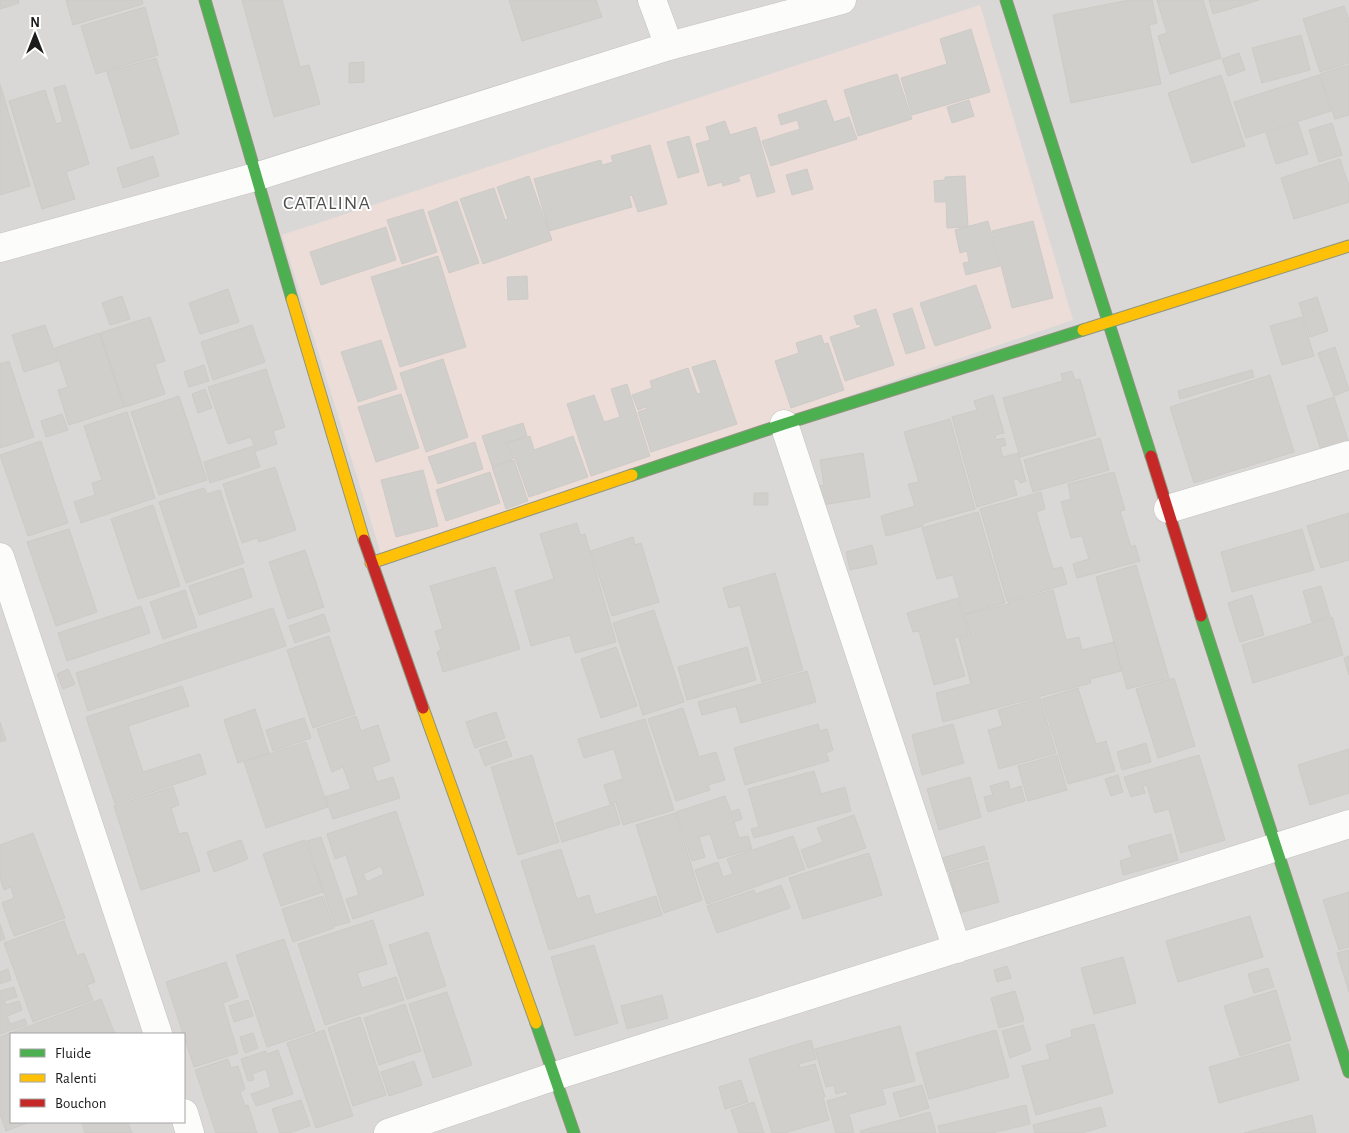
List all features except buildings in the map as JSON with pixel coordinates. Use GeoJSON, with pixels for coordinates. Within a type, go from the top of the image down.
{"type":"FeatureCollection","features":[{"type":"Feature","properties":{"kind":"street"},"geometry":{"type":"LineString","coordinates":[[205,0],[255,177],[371,562],[574,1133]]}},
{"type":"Feature","properties":{"kind":"street"},"geometry":{"type":"LineString","coordinates":[[652,0],[669,46]]}},
{"type":"Feature","properties":{"kind":"street"},"geometry":{"type":"LineString","coordinates":[[0,248],[255,177],[669,46],[842,0]]}},
{"type":"Feature","properties":{"kind":"street"},"geometry":{"type":"LineString","coordinates":[[1006,0],[1110,323],[1274,848],[1349,1072]]}},
{"type":"Feature","properties":{"kind":"street"},"geometry":{"type":"LineString","coordinates":[[371,562],[784,424],[1110,323],[1349,246]]}},
{"type":"Feature","properties":{"kind":"street"},"geometry":{"type":"LineString","coordinates":[[784,424],[957,949]]}},
{"type":"Feature","properties":{"kind":"street"},"geometry":{"type":"LineString","coordinates":[[1168,509],[1349,455]]}},
{"type":"Feature","properties":{"kind":"street"},"geometry":{"type":"LineString","coordinates":[[0,557],[158,1033]]}},
{"type":"Feature","properties":{"kind":"street"},"geometry":{"type":"LineString","coordinates":[[388,1133],[555,1076],[1349,824]]}},
{"type":"Feature","properties":{"kind":"street"},"geometry":{"type":"LineString","coordinates":[[185,1116],[190,1133]]}},
{"type":"Feature","properties":{"kind":"shaded area"},"geometry":{"type":"Polygon","coordinates":[[[0,0],[1349,0],[1349,1133],[0,1133],[0,0]]]}},
{"type":"Feature","properties":{"kind":"shaded area"},"geometry":{"type":"Polygon","coordinates":[[[980,5],[1073,320],[381,554],[282,235],[980,5]]]}},
{"type":"Feature","properties":{"kind":"traffic: fast"},"geometry":{"type":"LineString","coordinates":[[205,0],[292,299]]}},
{"type":"Feature","properties":{"kind":"traffic: fast"},"geometry":{"type":"LineString","coordinates":[[1006,0],[1151,456]]}},
{"type":"Feature","properties":{"kind":"traffic: fast"},"geometry":{"type":"LineString","coordinates":[[632,475],[784,424],[1083,330]]}},
{"type":"Feature","properties":{"kind":"traffic: fast"},"geometry":{"type":"LineString","coordinates":[[1201,616],[1349,1072]]}},
{"type":"Feature","properties":{"kind":"traffic: fast"},"geometry":{"type":"LineString","coordinates":[[536,1023],[574,1133]]}},
{"type":"Feature","properties":{"kind":"traffic: slow"},"geometry":{"type":"LineString","coordinates":[[1083,330],[1349,246]]}},
{"type":"Feature","properties":{"kind":"traffic: slow"},"geometry":{"type":"LineString","coordinates":[[292,299],[364,540]]}},
{"type":"Feature","properties":{"kind":"traffic: slow"},"geometry":{"type":"LineString","coordinates":[[371,563],[632,475]]}},
{"type":"Feature","properties":{"kind":"traffic: slow"},"geometry":{"type":"LineString","coordinates":[[423,708],[536,1023]]}},
{"type":"Feature","properties":{"kind":"traffic: jam"},"geometry":{"type":"LineString","coordinates":[[1151,456],[1201,616]]}},
{"type":"Feature","properties":{"kind":"traffic: jam"},"geometry":{"type":"LineString","coordinates":[[364,540],[423,708]]}},
{"type":"Feature","properties":{"kind":"district","name":"CATALINA"},"geometry":{"type":"Point","coordinates":[327,202]}}]}
